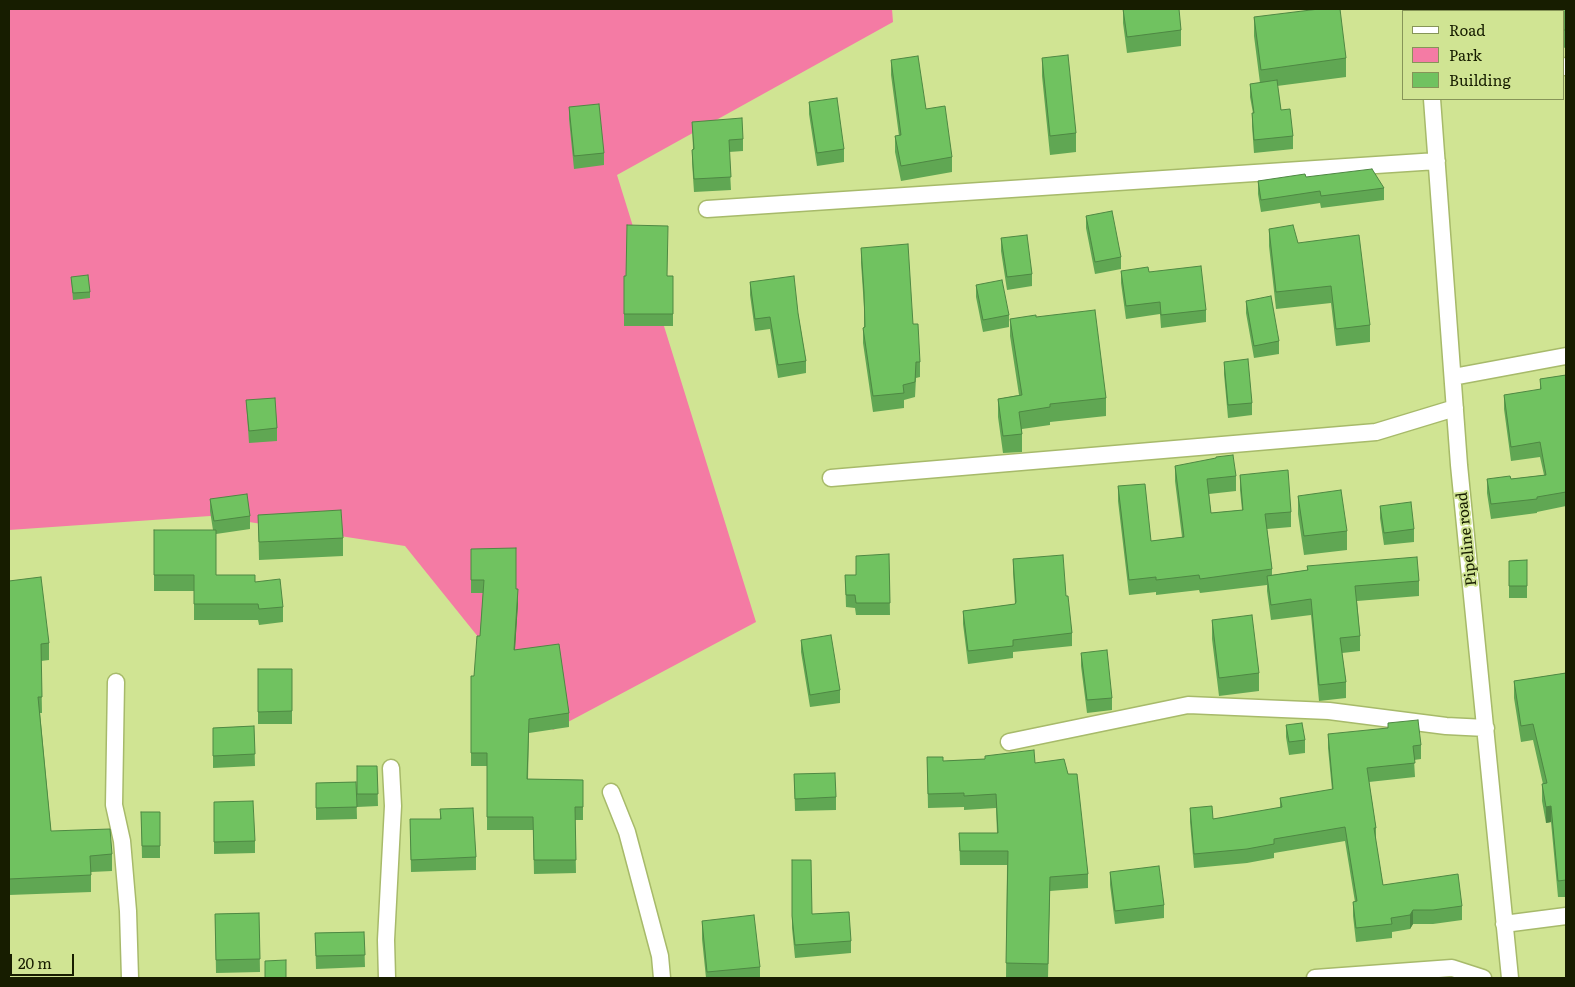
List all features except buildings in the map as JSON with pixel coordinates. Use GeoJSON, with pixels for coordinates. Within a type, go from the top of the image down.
{"type":"FeatureCollection","features":[{"type":"Feature","properties":{"kind":"street","name":"Pipeline road"},"geometry":{"type":"LineString","coordinates":[[1432,100],[1460,465],[1510,978]]}},
{"type":"Feature","properties":{"kind":"street"},"geometry":{"type":"LineString","coordinates":[[707,209],[1437,161]]}},
{"type":"Feature","properties":{"kind":"street"},"geometry":{"type":"LineString","coordinates":[[1453,377],[1566,356]]}},
{"type":"Feature","properties":{"kind":"street"},"geometry":{"type":"LineString","coordinates":[[831,478],[1376,432],[1455,408]]}},
{"type":"Feature","properties":{"kind":"street"},"geometry":{"type":"LineString","coordinates":[[116,682],[114,805],[122,841],[128,911],[130,978]]}},
{"type":"Feature","properties":{"kind":"street"},"geometry":{"type":"LineString","coordinates":[[1009,742],[1188,705],[1329,711],[1446,726],[1486,728]]}},
{"type":"Feature","properties":{"kind":"street"},"geometry":{"type":"LineString","coordinates":[[387,978],[386,940],[393,806],[391,768]]}},
{"type":"Feature","properties":{"kind":"street"},"geometry":{"type":"LineString","coordinates":[[611,792],[627,832],[660,956],[662,978]]}},
{"type":"Feature","properties":{"kind":"street"},"geometry":{"type":"LineString","coordinates":[[1504,924],[1566,916]]}},
{"type":"Feature","properties":{"kind":"street"},"geometry":{"type":"LineString","coordinates":[[1315,978],[1452,968],[1483,978]]}},
{"type":"Feature","properties":{"kind":"green space"},"geometry":{"type":"Polygon","coordinates":[[[9,9],[892,9],[893,22],[617,175],[756,622],[553,730],[405,546],[210,516],[9,530],[9,9]]]}}]}
